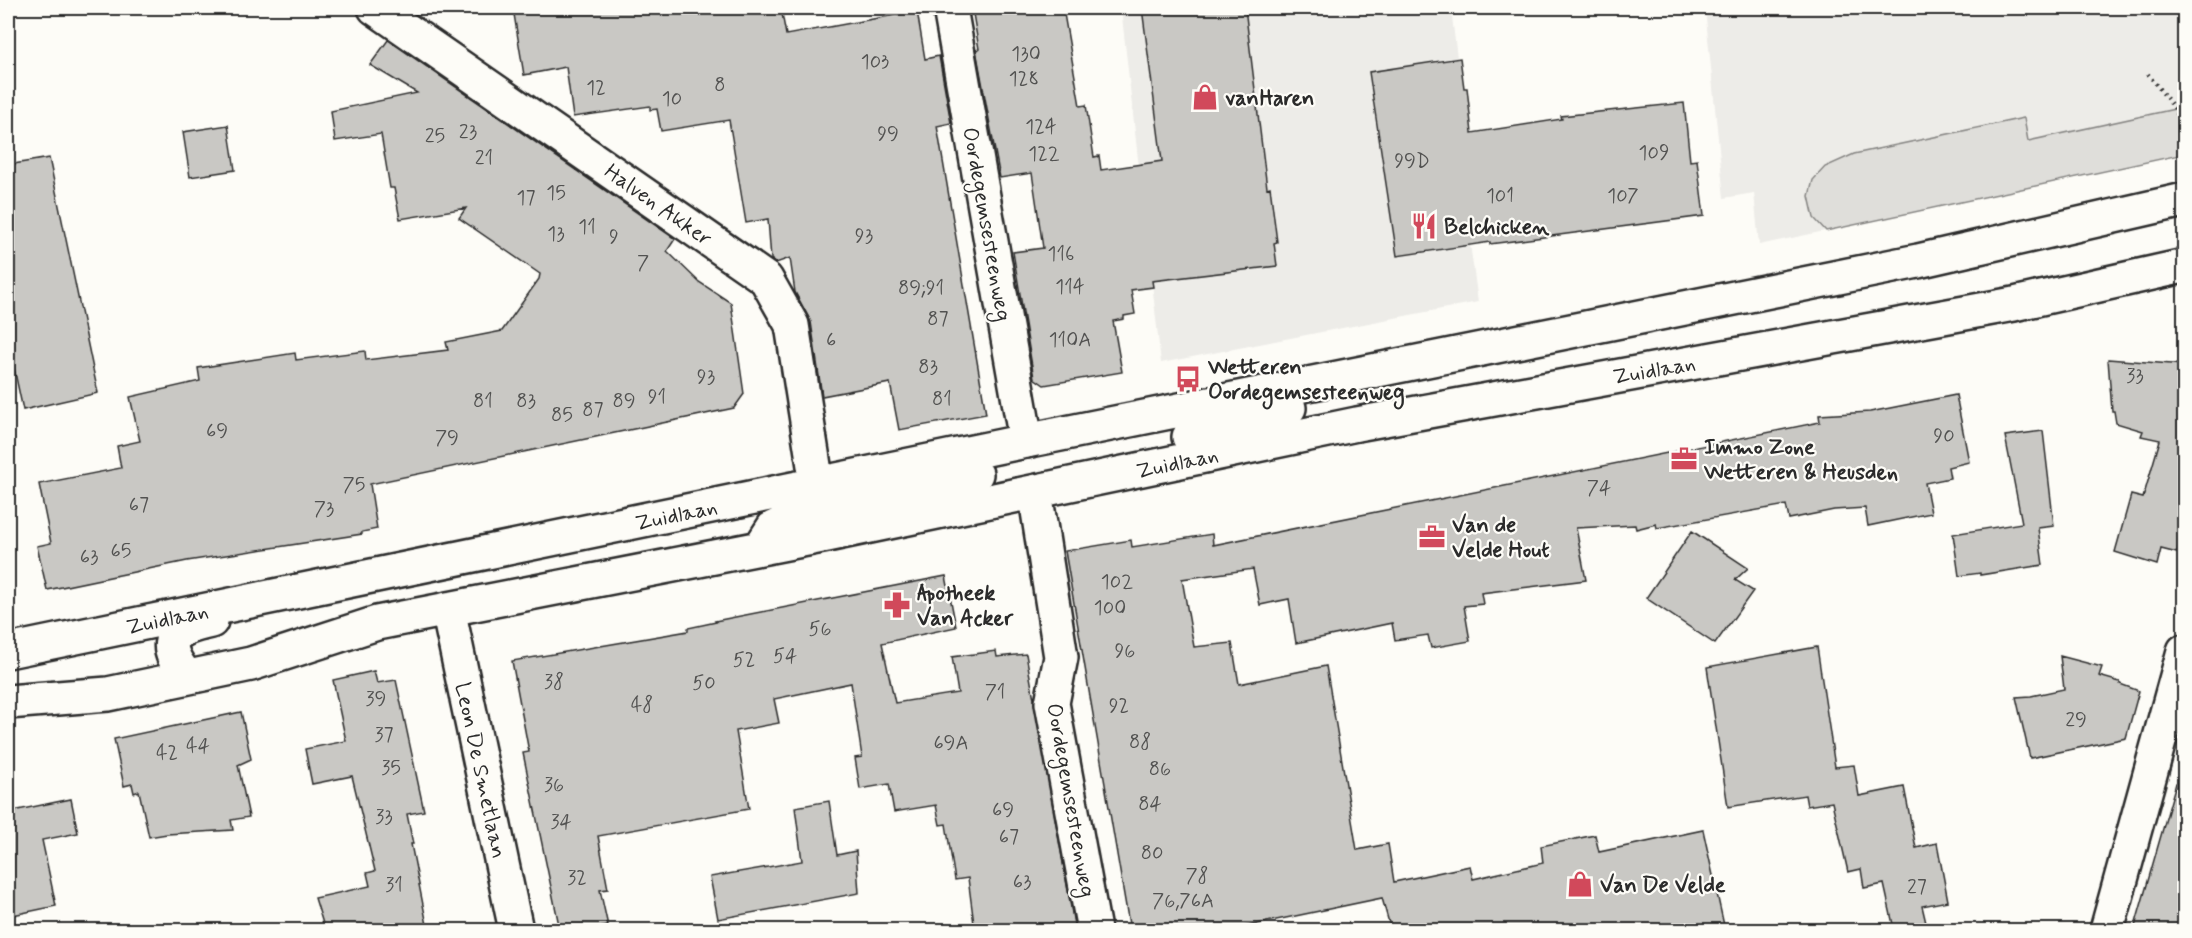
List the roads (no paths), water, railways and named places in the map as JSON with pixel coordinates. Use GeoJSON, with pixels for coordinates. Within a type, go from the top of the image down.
{"type":"FeatureCollection","features":[{"type":"Feature","properties":{"kind":"main road","name":"Halven Akker"},"geometry":{"type":"LineString","coordinates":[[375,8],[766,279],[792,325],[817,485]]}},
{"type":"Feature","properties":{"kind":"main road","name":"Oordegemsesteenweg"},"geometry":{"type":"LineString","coordinates":[[950,8],[1026,441]]}},
{"type":"Feature","properties":{"kind":"main road","name":"Zuidlaan"},"geometry":{"type":"LineString","coordinates":[[8,651],[1026,441],[1918,261],[2184,200]]}},
{"type":"Feature","properties":{"kind":"main road","name":"Zuidlaan"},"geometry":{"type":"LineString","coordinates":[[8,702],[108,694],[251,664],[377,624],[448,609],[1035,492],[1357,424],[2014,304],[2184,266]]}},
{"type":"Feature","properties":{"kind":"main road","name":"Zuidlaan"},"geometry":{"type":"LineString","coordinates":[[1123,474],[1134,456],[1154,445],[1230,429],[1260,414],[1343,397],[1356,387],[1364,374]]}},
{"type":"Feature","properties":{"kind":"main road"},"geometry":{"type":"LineString","coordinates":[[759,548],[773,528],[797,517],[903,494],[943,481],[1016,464],[1024,455],[1026,441]]}},
{"type":"Feature","properties":{"kind":"main road","name":"Oordegemsesteenweg"},"geometry":{"type":"LineString","coordinates":[[1035,492],[1061,657],[1052,703],[1094,930]]}},
{"type":"Feature","properties":{"kind":"main road","name":"Zuidlaan"},"geometry":{"type":"LineString","coordinates":[[187,677],[177,665],[171,650],[172,640],[182,630],[290,605],[326,584]]}},
{"type":"Feature","properties":{"kind":"main road","name":"Leon De Smetlaan"},"geometry":{"type":"LineString","coordinates":[[448,609],[516,930]]}},
{"type":"Feature","properties":{"kind":"main road"},"geometry":{"type":"LineString","coordinates":[[2107,930],[2184,651]]}},
{"type":"Feature","properties":{"kind":"place","name":"vanHaren"},"geometry":{"type":"Point","coordinates":[1205,97]}},
{"type":"Feature","properties":{"kind":"place","name":"Belchicken"},"geometry":{"type":"Point","coordinates":[1424,226]}},
{"type":"Feature","properties":{"kind":"place","name":"Wetteren Oordegemsesteenweg"},"geometry":{"type":"Point","coordinates":[1188,379]}},
{"type":"Feature","properties":{"kind":"place","name":"Immo Zone Wetteren & Heusden"},"geometry":{"type":"Point","coordinates":[1684,459]}},
{"type":"Feature","properties":{"kind":"place","name":"Van de Velde Hout"},"geometry":{"type":"Point","coordinates":[1432,537]}},
{"type":"Feature","properties":{"kind":"place","name":"Apotheek Van Acker"},"geometry":{"type":"Point","coordinates":[897,605]}},
{"type":"Feature","properties":{"kind":"place","name":"Van De Velde"},"geometry":{"type":"Point","coordinates":[1580,884]}}]}
